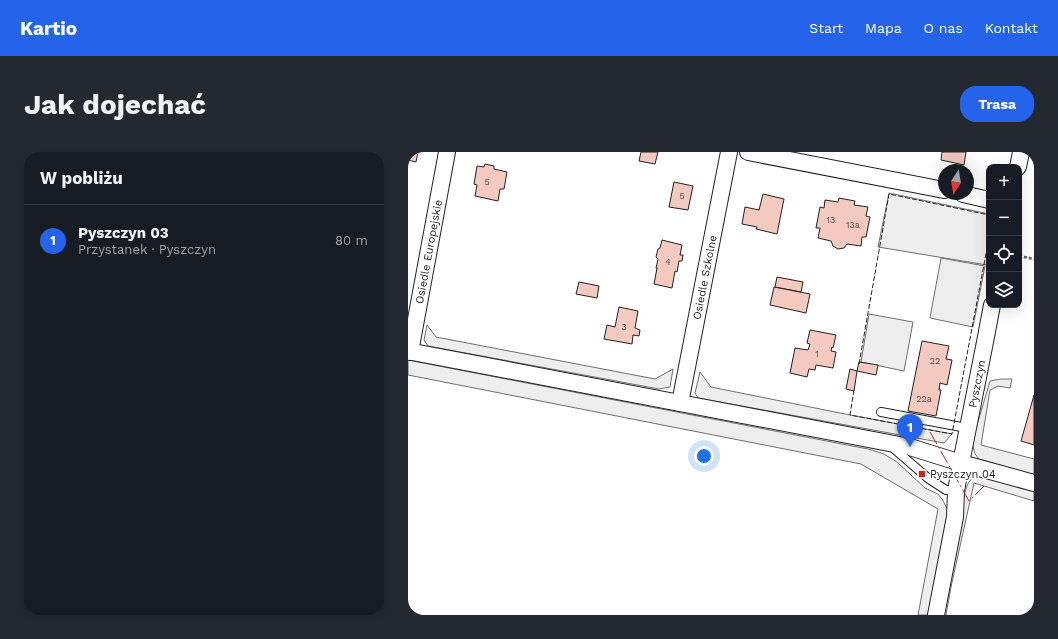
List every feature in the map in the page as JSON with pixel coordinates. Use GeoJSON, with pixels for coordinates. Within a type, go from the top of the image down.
{"type":"FeatureCollection","features":[{"type":"Feature","properties":{"kind":"street","name":"Osiedle Europejskie"},"geometry":{"type":"LineString","coordinates":[[409,352],[447,152]]}},
{"type":"Feature","properties":{"kind":"street","name":"Osiedle Szkolne"},"geometry":{"type":"LineString","coordinates":[[680,403],[729,152]]}},
{"type":"Feature","properties":{"kind":"street"},"geometry":{"type":"LineString","coordinates":[[748,152],[938,189]]}},
{"type":"Feature","properties":{"kind":"street"},"geometry":{"type":"LineString","coordinates":[[1019,164],[1021,152]]}},
{"type":"Feature","properties":{"kind":"street"},"geometry":{"type":"LineString","coordinates":[[974,197],[986,199]]}},
{"type":"Feature","properties":{"kind":"street","name":"Pyszczyn"},"geometry":{"type":"LineString","coordinates":[[936,615],[955,517],[956,491],[961,463],[991,308]]}},
{"type":"Feature","properties":{"kind":"street"},"geometry":{"type":"LineString","coordinates":[[409,352],[887,442],[910,447],[1034,483]]}},
{"type":"Feature","properties":{"kind":"lane"},"geometry":{"type":"LineString","coordinates":[[881,412],[968,428]]}},
{"type":"Feature","properties":{"kind":"lane"},"geometry":{"type":"LineString","coordinates":[[887,442],[929,479],[946,490],[956,491]]}},
{"type":"Feature","properties":{"kind":"path"},"geometry":{"type":"LineString","coordinates":[[1022,257],[1034,259]]}},
{"type":"Feature","properties":{"kind":"shaded area"},"geometry":{"type":"Polygon","coordinates":[[[889,193],[986,213],[986,265],[878,247],[889,193]]]}},
{"type":"Feature","properties":{"kind":"shaded area"},"geometry":{"type":"Polygon","coordinates":[[[941,258],[985,266],[973,327],[930,318],[941,258]]]}},
{"type":"Feature","properties":{"kind":"shaded area"},"geometry":{"type":"Polygon","coordinates":[[[869,314],[913,322],[904,371],[861,362],[869,314]]]}},
{"type":"Feature","properties":{"kind":"shaded area"},"geometry":{"type":"Polygon","coordinates":[[[427,325],[436,337],[655,379],[673,369],[670,387],[659,389],[428,346],[424,340],[427,325]]]}},
{"type":"Feature","properties":{"kind":"shaded area"},"geometry":{"type":"Polygon","coordinates":[[[408,360],[868,449],[884,454],[897,462],[925,488],[938,494],[948,510],[929,615],[918,615],[938,509],[861,464],[408,375],[408,360]]]}},
{"type":"Feature","properties":{"kind":"shaded area"},"geometry":{"type":"Polygon","coordinates":[[[700,372],[711,387],[952,434],[944,443],[698,398],[695,393],[700,372]]]}},
{"type":"Feature","properties":{"kind":"shaded area"},"geometry":{"type":"Polygon","coordinates":[[[1012,379],[1010,388],[998,386],[990,390],[981,445],[1034,459],[1034,475],[979,459],[975,454],[972,442],[990,381],[1012,379]]]}},
{"type":"Feature","properties":{"kind":"shaded area"},"geometry":{"type":"Polygon","coordinates":[[[979,475],[1034,491],[1034,501],[974,483],[946,615],[942,615],[966,487],[973,478],[979,475]]]}},
{"type":"Feature","properties":{"kind":"building"},"geometry":{"type":"Polygon","coordinates":[[[408,152],[418,152],[416,162],[408,160],[408,152]]]}},
{"type":"Feature","properties":{"kind":"building"},"geometry":{"type":"Polygon","coordinates":[[[641,152],[658,152],[655,164],[639,161],[641,152]]]}},
{"type":"Feature","properties":{"kind":"building"},"geometry":{"type":"Polygon","coordinates":[[[942,152],[966,152],[964,164],[941,160],[942,152]]]}},
{"type":"Feature","properties":{"kind":"building"},"geometry":{"type":"Polygon","coordinates":[[[485,164],[494,166],[494,169],[507,172],[504,189],[500,189],[498,201],[475,196],[477,185],[474,184],[477,166],[484,167],[485,164]]]}},
{"type":"Feature","properties":{"kind":"building"},"geometry":{"type":"Polygon","coordinates":[[[674,182],[693,186],[688,210],[669,207],[674,182]]]}},
{"type":"Feature","properties":{"kind":"building"},"geometry":{"type":"Polygon","coordinates":[[[763,194],[784,199],[777,234],[756,229],[757,227],[742,224],[745,207],[759,210],[763,194]]]}},
{"type":"Feature","properties":{"kind":"building"},"geometry":{"type":"Polygon","coordinates":[[[839,198],[855,201],[854,205],[868,207],[866,216],[870,217],[866,237],[862,237],[861,246],[847,244],[844,248],[838,249],[833,246],[831,241],[818,238],[820,228],[816,228],[820,207],[824,208],[825,200],[838,202],[839,198]]]}},
{"type":"Feature","properties":{"kind":"building"},"geometry":{"type":"Polygon","coordinates":[[[662,240],[682,245],[680,255],[683,255],[682,261],[679,261],[677,272],[675,271],[672,288],[654,284],[658,259],[656,257],[662,240]]]}},
{"type":"Feature","properties":{"kind":"building"},"geometry":{"type":"Polygon","coordinates":[[[777,277],[803,282],[801,292],[775,287],[777,277]]]}},
{"type":"Feature","properties":{"kind":"building"},"geometry":{"type":"Polygon","coordinates":[[[579,282],[599,286],[597,298],[576,294],[579,282]]]}},
{"type":"Feature","properties":{"kind":"building"},"geometry":{"type":"Polygon","coordinates":[[[774,287],[810,294],[806,313],[770,305],[774,287]]]}},
{"type":"Feature","properties":{"kind":"building"},"geometry":{"type":"Polygon","coordinates":[[[619,307],[638,311],[635,328],[640,330],[639,336],[633,335],[632,344],[604,339],[607,325],[615,327],[619,307]]]}},
{"type":"Feature","properties":{"kind":"building"},"geometry":{"type":"Polygon","coordinates":[[[810,330],[836,335],[831,351],[836,352],[833,368],[816,365],[815,370],[809,369],[807,377],[790,373],[795,348],[808,350],[810,344],[807,343],[810,330]]]}},
{"type":"Feature","properties":{"kind":"building"},"geometry":{"type":"Polygon","coordinates":[[[922,341],[949,346],[946,359],[952,360],[947,385],[940,383],[939,390],[941,390],[936,416],[908,411],[922,341]]]}},
{"type":"Feature","properties":{"kind":"building"},"geometry":{"type":"Polygon","coordinates":[[[859,362],[878,365],[876,375],[857,371],[859,362]]]}},
{"type":"Feature","properties":{"kind":"building"},"geometry":{"type":"Polygon","coordinates":[[[850,369],[857,371],[854,391],[846,389],[850,369]]]}},
{"type":"Feature","properties":{"kind":"building"},"geometry":{"type":"Polygon","coordinates":[[[1034,395],[1034,445],[1021,441],[1034,395]]]}},
{"type":"Feature","properties":{"kind":"fence"},"geometry":{"type":"LineString","coordinates":[[859,364],[889,194],[986,214]]}},
{"type":"Feature","properties":{"kind":"fence"},"geometry":{"type":"LineString","coordinates":[[854,390],[850,415],[952,434],[986,254]]}},
{"type":"Feature","properties":{"kind":"power"},"geometry":{"type":"LineString","coordinates":[[930,432],[969,501],[984,486]]}},
{"type":"Feature","properties":{"kind":"place","name":"Pyszczyn 03"},"geometry":{"type":"Point","coordinates":[910,447]}},
{"type":"Feature","properties":{"kind":"place","name":"Pyszczyn 04"},"geometry":{"type":"Point","coordinates":[922,474]}}]}
